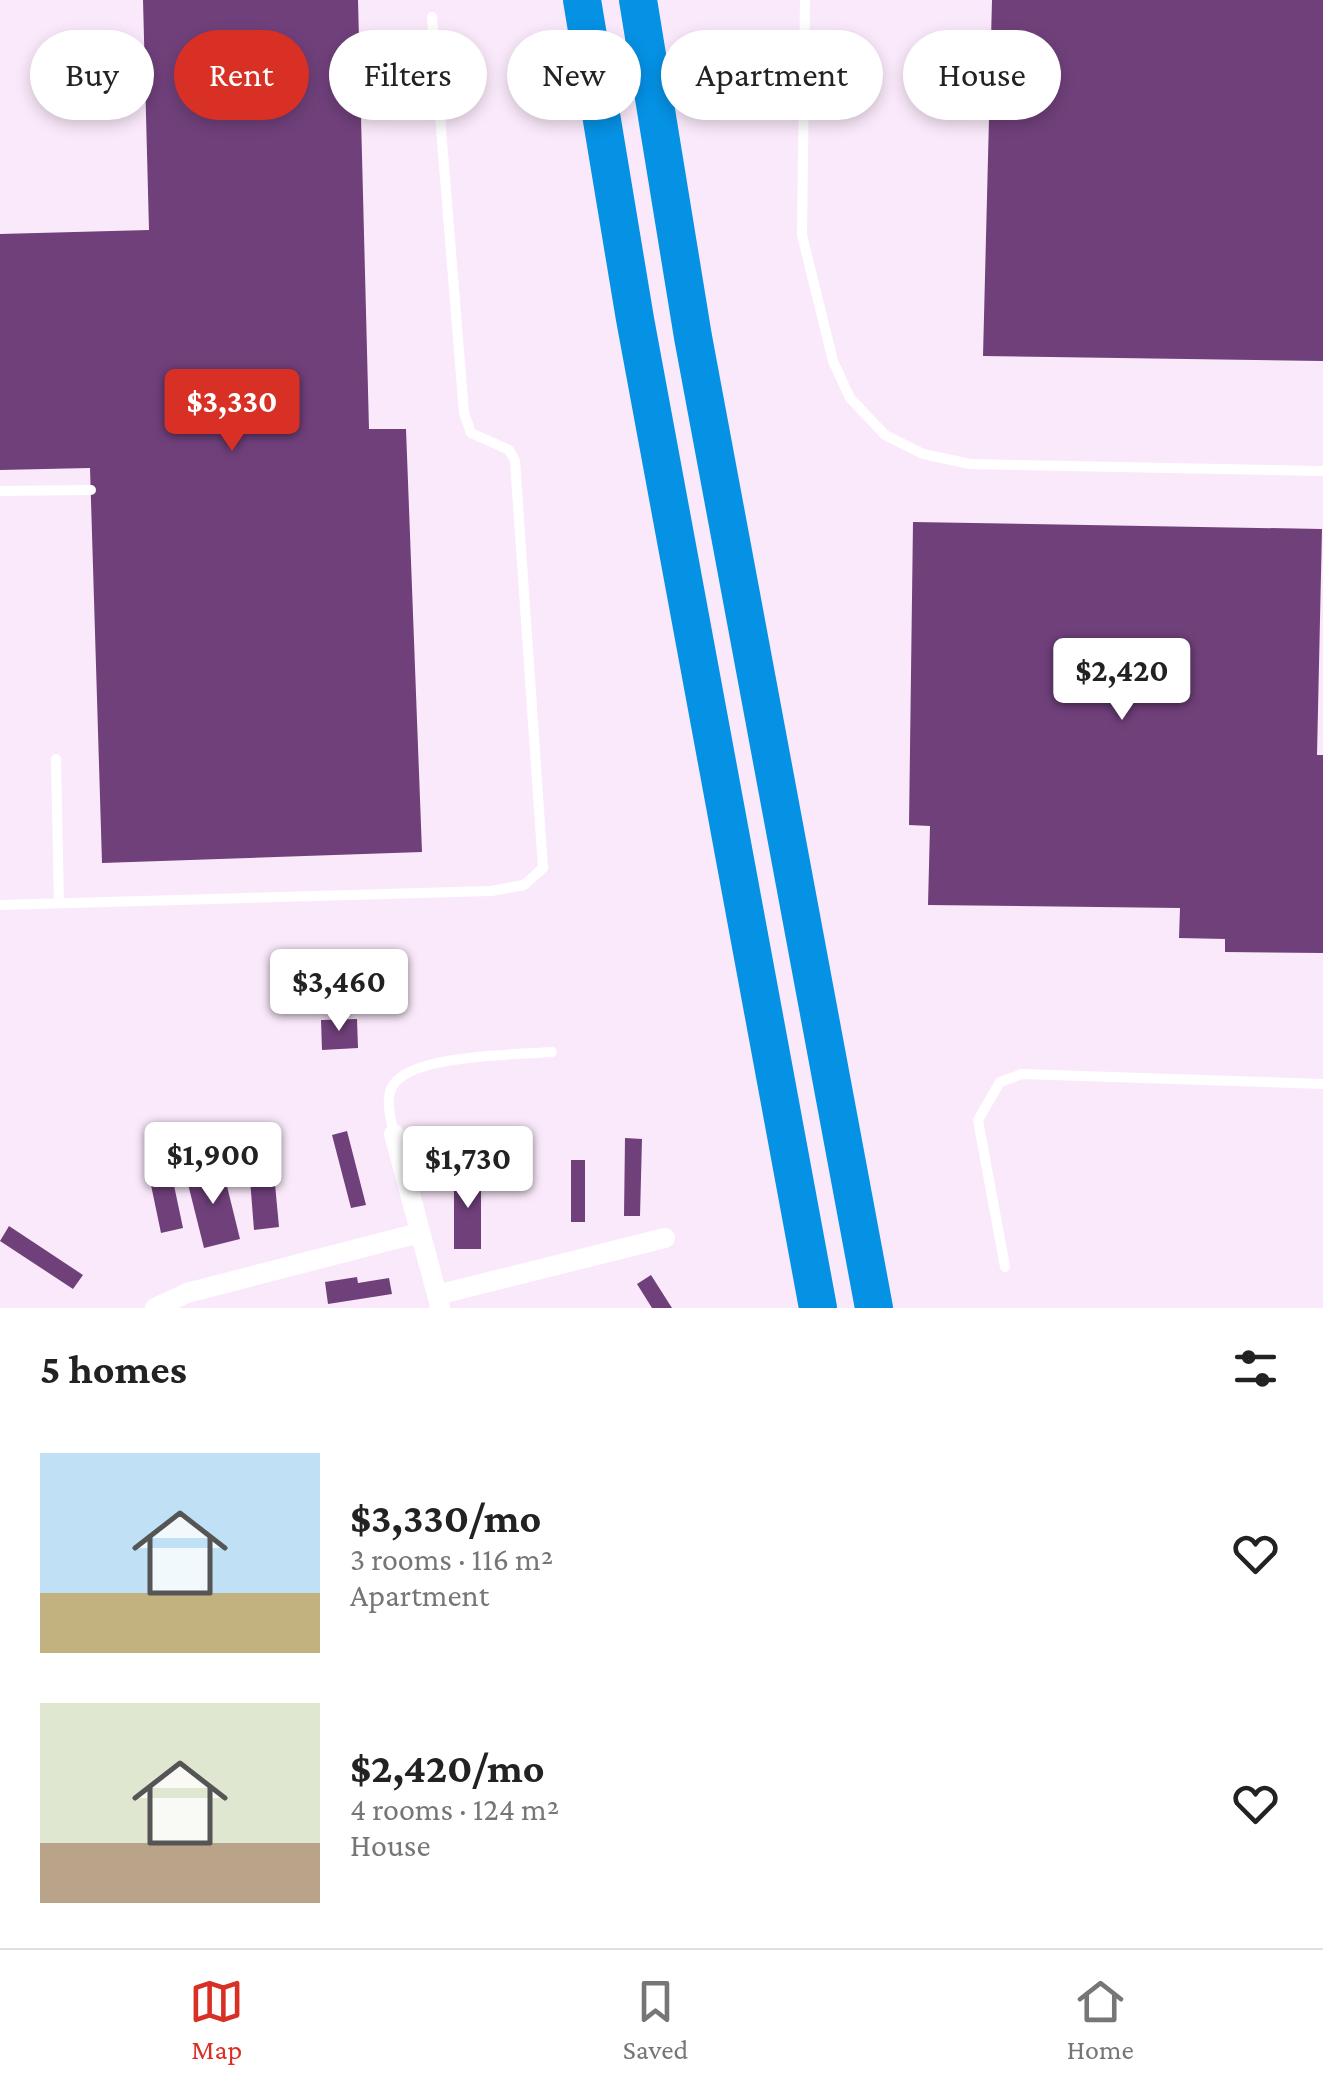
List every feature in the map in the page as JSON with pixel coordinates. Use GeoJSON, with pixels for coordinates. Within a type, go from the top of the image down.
{"type":"FeatureCollection","features":[{"type":"Feature","properties":{"kind":"highway"},"geometry":{"type":"LineString","coordinates":[[582,0],[635,319],[818,1308]]}},
{"type":"Feature","properties":{"kind":"highway"},"geometry":{"type":"LineString","coordinates":[[638,0],[697,357],[874,1308]]}},
{"type":"Feature","properties":{"kind":"street"},"geometry":{"type":"LineString","coordinates":[[394,1134],[438,1301],[665,1238]]}},
{"type":"Feature","properties":{"kind":"street"},"geometry":{"type":"LineString","coordinates":[[155,1308],[186,1293],[419,1233]]}},
{"type":"Feature","properties":{"kind":"lane"},"geometry":{"type":"LineString","coordinates":[[805,0],[802,236],[833,361],[850,398],[874,426],[923,454],[970,464],[1323,471]]}},
{"type":"Feature","properties":{"kind":"lane"},"geometry":{"type":"LineString","coordinates":[[0,905],[491,891],[524,886],[543,868],[515,462],[510,450],[471,433],[464,413],[432,17]]}},
{"type":"Feature","properties":{"kind":"lane"},"geometry":{"type":"LineString","coordinates":[[0,490],[91,490]]}},
{"type":"Feature","properties":{"kind":"lane"},"geometry":{"type":"LineString","coordinates":[[56,759],[59,903]]}},
{"type":"Feature","properties":{"kind":"lane"},"geometry":{"type":"LineString","coordinates":[[394,1134],[389,1094],[393,1084],[409,1070],[448,1061],[552,1052]]}},
{"type":"Feature","properties":{"kind":"lane"},"geometry":{"type":"LineString","coordinates":[[1004,1267],[978,1120],[1000,1082],[1022,1074],[1323,1084]]}},
{"type":"Feature","properties":{"kind":"building"},"geometry":{"type":"Polygon","coordinates":[[[143,0],[358,0],[359,30],[329,30],[329,120],[361,120],[369,429],[406,429],[422,852],[102,863],[90,468],[0,470],[0,234],[149,230],[146,120],[154,120],[154,30],[144,30],[143,0]]]}},
{"type":"Feature","properties":{"kind":"building"},"geometry":{"type":"Polygon","coordinates":[[[992,0],[1323,0],[1323,361],[983,356],[989,120],[1061,120],[1061,30],[991,30],[992,0]]]}},
{"type":"Feature","properties":{"kind":"building"},"geometry":{"type":"Polygon","coordinates":[[[913,522],[1322,529],[1317,755],[1323,755],[1323,953],[1225,952],[1225,939],[1179,938],[1180,908],[928,905],[930,826],[909,825],[913,522]]]}},
{"type":"Feature","properties":{"kind":"building"},"geometry":{"type":"Polygon","coordinates":[[[357,1019],[358,1048],[322,1050],[321,1020],[357,1019]]]}},
{"type":"Feature","properties":{"kind":"building"},"geometry":{"type":"Polygon","coordinates":[[[204,1127],[213,1162],[185,1168],[177,1134],[204,1127]]]}},
{"type":"Feature","properties":{"kind":"building"},"geometry":{"type":"Polygon","coordinates":[[[347,1131],[366,1205],[351,1208],[332,1135],[347,1131]]]}},
{"type":"Feature","properties":{"kind":"building"},"geometry":{"type":"Polygon","coordinates":[[[625,1138],[642,1139],[640,1216],[624,1216],[625,1138]]]}},
{"type":"Feature","properties":{"kind":"building"},"geometry":{"type":"Polygon","coordinates":[[[272,1152],[279,1227],[254,1230],[248,1154],[272,1152]]]}},
{"type":"Feature","properties":{"kind":"building"},"geometry":{"type":"Polygon","coordinates":[[[178,1154],[182,1173],[172,1176],[183,1228],[161,1233],[146,1161],[178,1154]]]}},
{"type":"Feature","properties":{"kind":"building"},"geometry":{"type":"Polygon","coordinates":[[[571,1160],[585,1160],[585,1222],[571,1222],[571,1160]]]}},
{"type":"Feature","properties":{"kind":"building"},"geometry":{"type":"Polygon","coordinates":[[[222,1166],[240,1239],[204,1248],[186,1176],[222,1166]]]}},
{"type":"Feature","properties":{"kind":"building"},"geometry":{"type":"Polygon","coordinates":[[[454,1173],[481,1173],[481,1249],[454,1249],[454,1173]]]}},
{"type":"Feature","properties":{"kind":"building"},"geometry":{"type":"Polygon","coordinates":[[[9,1226],[83,1275],[73,1289],[0,1241],[9,1226]]]}},
{"type":"Feature","properties":{"kind":"building"},"geometry":{"type":"Polygon","coordinates":[[[651,1275],[672,1308],[652,1308],[637,1284],[651,1275]]]}},
{"type":"Feature","properties":{"kind":"building"},"geometry":{"type":"Polygon","coordinates":[[[357,1277],[358,1283],[389,1278],[392,1294],[328,1304],[325,1282],[357,1277]]]}}]}
